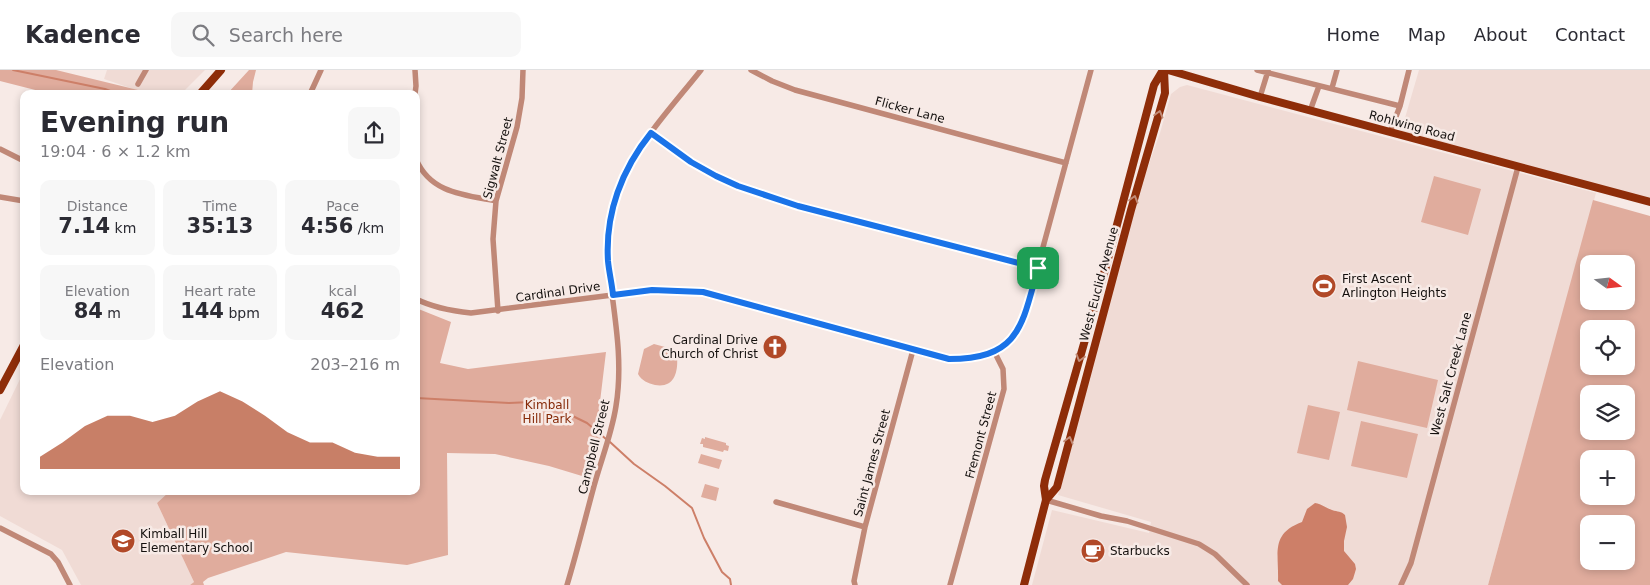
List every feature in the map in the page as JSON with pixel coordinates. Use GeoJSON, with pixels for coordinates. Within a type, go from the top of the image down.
{"type":"FeatureCollection","features":[{"type":"Feature","properties":{"kind":"main road"},"geometry":{"type":"LineString","coordinates":[[204,90],[221,70]]}},
{"type":"Feature","properties":{"kind":"main road","name":"West Euclid Avenue"},"geometry":{"type":"LineString","coordinates":[[1046,500],[1057,488],[1094,346],[1165,93],[1163,70]]}},
{"type":"Feature","properties":{"kind":"main road","name":"West Euclid Avenue"},"geometry":{"type":"LineString","coordinates":[[1024,585],[1046,500],[1045,480],[1105,270],[1154,85],[1163,70]]}},
{"type":"Feature","properties":{"kind":"main road","name":"Rohlwing Road"},"geometry":{"type":"LineString","coordinates":[[1168,70],[1518,168],[1650,202]]}},
{"type":"Feature","properties":{"kind":"main road"},"geometry":{"type":"LineString","coordinates":[[0,390],[20,352]]}},
{"type":"Feature","properties":{"kind":"street"},"geometry":{"type":"LineString","coordinates":[[138,84],[146,70]]}},
{"type":"Feature","properties":{"kind":"street"},"geometry":{"type":"LineString","coordinates":[[312,90],[321,70]]}},
{"type":"Feature","properties":{"kind":"street"},"geometry":{"type":"LineString","coordinates":[[415,70],[416,90]]}},
{"type":"Feature","properties":{"kind":"street","name":"Sigwalt Street"},"geometry":{"type":"LineString","coordinates":[[498,311],[493,246],[496,201],[519,118],[524,70]]}},
{"type":"Feature","properties":{"kind":"street","name":"Campbell Street"},"geometry":{"type":"LineString","coordinates":[[567,585],[616,406],[619,372],[618,339],[608,261],[612,205],[624,175],[639,148],[701,70]]}},
{"type":"Feature","properties":{"kind":"street","name":"Flicker Lane"},"geometry":{"type":"LineString","coordinates":[[752,70],[772,81],[795,90],[1066,163]]}},
{"type":"Feature","properties":{"kind":"street"},"geometry":{"type":"LineString","coordinates":[[994,351],[1010,341],[1017,333],[1023,321],[1091,70]]}},
{"type":"Feature","properties":{"kind":"street"},"geometry":{"type":"LineString","coordinates":[[1256,70],[1268,71],[1400,106]]}},
{"type":"Feature","properties":{"kind":"street"},"geometry":{"type":"LineString","coordinates":[[1332,88],[1337,70]]}},
{"type":"Feature","properties":{"kind":"street"},"geometry":{"type":"LineString","coordinates":[[1390,132],[1400,106],[1409,70]]}},
{"type":"Feature","properties":{"kind":"street"},"geometry":{"type":"LineString","coordinates":[[1260,97],[1268,71]]}},
{"type":"Feature","properties":{"kind":"street"},"geometry":{"type":"LineString","coordinates":[[1310,111],[1319,86]]}},
{"type":"Feature","properties":{"kind":"street"},"geometry":{"type":"LineString","coordinates":[[651,133],[691,162],[738,186],[798,206],[1038,268]]}},
{"type":"Feature","properties":{"kind":"street"},"geometry":{"type":"LineString","coordinates":[[0,149],[20,159]]}},
{"type":"Feature","properties":{"kind":"street"},"geometry":{"type":"LineString","coordinates":[[420,166],[425,174],[439,187],[452,192],[496,201]]}},
{"type":"Feature","properties":{"kind":"street","name":"West Salt Creek Lane"},"geometry":{"type":"LineString","coordinates":[[1401,585],[1411,563],[1518,168]]}},
{"type":"Feature","properties":{"kind":"street"},"geometry":{"type":"LineString","coordinates":[[0,197],[20,200]]}},
{"type":"Feature","properties":{"kind":"street","name":"Cardinal Drive"},"geometry":{"type":"LineString","coordinates":[[420,301],[454,312],[471,313],[652,290],[703,292],[949,359],[972,358],[994,351]]}},
{"type":"Feature","properties":{"kind":"street","name":"Saint James Street"},"geometry":{"type":"LineString","coordinates":[[854,583],[865,526],[913,350]]}},
{"type":"Feature","properties":{"kind":"street","name":"Fremont Street"},"geometry":{"type":"LineString","coordinates":[[950,585],[1004,389],[1003,369],[994,351]]}},
{"type":"Feature","properties":{"kind":"street"},"geometry":{"type":"LineString","coordinates":[[1046,500],[1101,516],[1127,521],[1198,543],[1215,554],[1247,585]]}},
{"type":"Feature","properties":{"kind":"street"},"geometry":{"type":"LineString","coordinates":[[776,502],[865,526]]}},
{"type":"Feature","properties":{"kind":"street"},"geometry":{"type":"LineString","coordinates":[[0,528],[50,554],[58,562],[70,585]]}},
{"type":"Feature","properties":{"kind":"shaded area"},"geometry":{"type":"Polygon","coordinates":[[[107,70],[205,70],[185,90],[136,90],[104,79],[107,70]]]}},
{"type":"Feature","properties":{"kind":"shaded area"},"geometry":{"type":"Polygon","coordinates":[[[1419,70],[1650,70],[1650,202],[1400,135],[1419,70]]]}},
{"type":"Feature","properties":{"kind":"shaded area"},"geometry":{"type":"Polygon","coordinates":[[[1187,85],[1596,193],[1488,585],[1032,585],[1052,510],[1149,533],[1151,522],[1058,495],[1140,189],[1160,133],[1171,94],[1180,87],[1187,85]]]}},
{"type":"Feature","properties":{"kind":"shaded area"},"geometry":{"type":"Polygon","coordinates":[[[20,379],[20,495],[166,495],[157,503],[194,582],[190,585],[81,585],[62,550],[0,516],[0,420],[20,379]]]}},
{"type":"Feature","properties":{"kind":"shaded area"},"geometry":{"type":"Polygon","coordinates":[[[1315,503],[1345,515],[1347,527],[1344,551],[1355,564],[1356,569],[1353,579],[1348,585],[1282,585],[1278,581],[1278,545],[1285,532],[1302,522],[1307,509],[1315,503]]]}},
{"type":"Feature","properties":{"kind":"green space"},"geometry":{"type":"Polygon","coordinates":[[[0,70],[56,70],[138,90],[35,90],[0,81],[0,70]]]}},
{"type":"Feature","properties":{"kind":"green space"},"geometry":{"type":"Polygon","coordinates":[[[249,70],[256,70],[252,90],[231,90],[249,70]]]}},
{"type":"Feature","properties":{"kind":"green space"},"geometry":{"type":"Polygon","coordinates":[[[1434,176],[1481,189],[1468,235],[1421,222],[1434,176]]]}},
{"type":"Feature","properties":{"kind":"green space"},"geometry":{"type":"Polygon","coordinates":[[[1593,200],[1650,216],[1650,585],[1488,585],[1593,200]]]}},
{"type":"Feature","properties":{"kind":"green space","name":"Kimball Hill Park"},"geometry":{"type":"Polygon","coordinates":[[[420,310],[451,322],[440,363],[468,369],[606,352],[599,410],[605,422],[597,450],[589,454],[582,476],[549,466],[495,454],[447,453],[448,555],[407,565],[286,552],[208,578],[203,582],[204,585],[190,585],[194,582],[157,503],[166,495],[420,495],[420,310]]]}},
{"type":"Feature","properties":{"kind":"green space"},"geometry":{"type":"Polygon","coordinates":[[[654,344],[676,350],[677,369],[675,375],[673,380],[663,385],[655,385],[648,382],[638,374],[644,349],[654,344]]]}},
{"type":"Feature","properties":{"kind":"green space"},"geometry":{"type":"Polygon","coordinates":[[[1358,361],[1438,380],[1427,428],[1347,410],[1358,361]]]}},
{"type":"Feature","properties":{"kind":"green space"},"geometry":{"type":"Polygon","coordinates":[[[1308,405],[1340,412],[1329,460],[1297,453],[1308,405]]]}},
{"type":"Feature","properties":{"kind":"green space"},"geometry":{"type":"Polygon","coordinates":[[[1361,421],[1418,434],[1407,478],[1351,466],[1361,421]]]}},
{"type":"Feature","properties":{"kind":"green space"},"geometry":{"type":"Polygon","coordinates":[[[705,437],[726,443],[729,446],[728,451],[724,450],[723,452],[703,447],[703,444],[700,444],[702,438],[705,439],[705,437]]]}},
{"type":"Feature","properties":{"kind":"green space"},"geometry":{"type":"Polygon","coordinates":[[[701,454],[722,460],[719,469],[698,463],[701,454]]]}},
{"type":"Feature","properties":{"kind":"green space"},"geometry":{"type":"Polygon","coordinates":[[[705,484],[719,488],[716,501],[701,497],[705,484]]]}},
{"type":"Feature","properties":{"kind":"waterway"},"geometry":{"type":"LineString","coordinates":[[13,70],[108,90]]}},
{"type":"Feature","properties":{"kind":"waterway"},"geometry":{"type":"LineString","coordinates":[[420,398],[509,403],[531,402],[550,405],[587,423],[606,439]]}},
{"type":"Feature","properties":{"kind":"waterway"},"geometry":{"type":"LineString","coordinates":[[610,442],[634,464],[692,508],[704,538],[722,572],[730,579],[731,585]]}},
{"type":"Feature","properties":{"kind":"place","name":"First Ascent Arlington Heights"},"geometry":{"type":"Point","coordinates":[1324,286]}},
{"type":"Feature","properties":{"kind":"place","name":"Cardinal Drive Church of Christ"},"geometry":{"type":"Point","coordinates":[775,347]}},
{"type":"Feature","properties":{"kind":"place","name":"Kimball Hill Elementary School"},"geometry":{"type":"Point","coordinates":[123,541]}},
{"type":"Feature","properties":{"kind":"place","name":"Starbucks"},"geometry":{"type":"Point","coordinates":[1093,551]}},
{"type":"Feature","properties":{"kind":"route"},"geometry":{"type":"LineString","coordinates":[[651,133],[691,162],[738,186],[798,206],[1038,268],[1023,321],[1017,333],[1010,341],[987,354],[972,358],[949,359],[703,292],[652,290],[613,295],[608,261],[608,238],[612,205],[624,175],[639,148],[651,133]]}}]}
